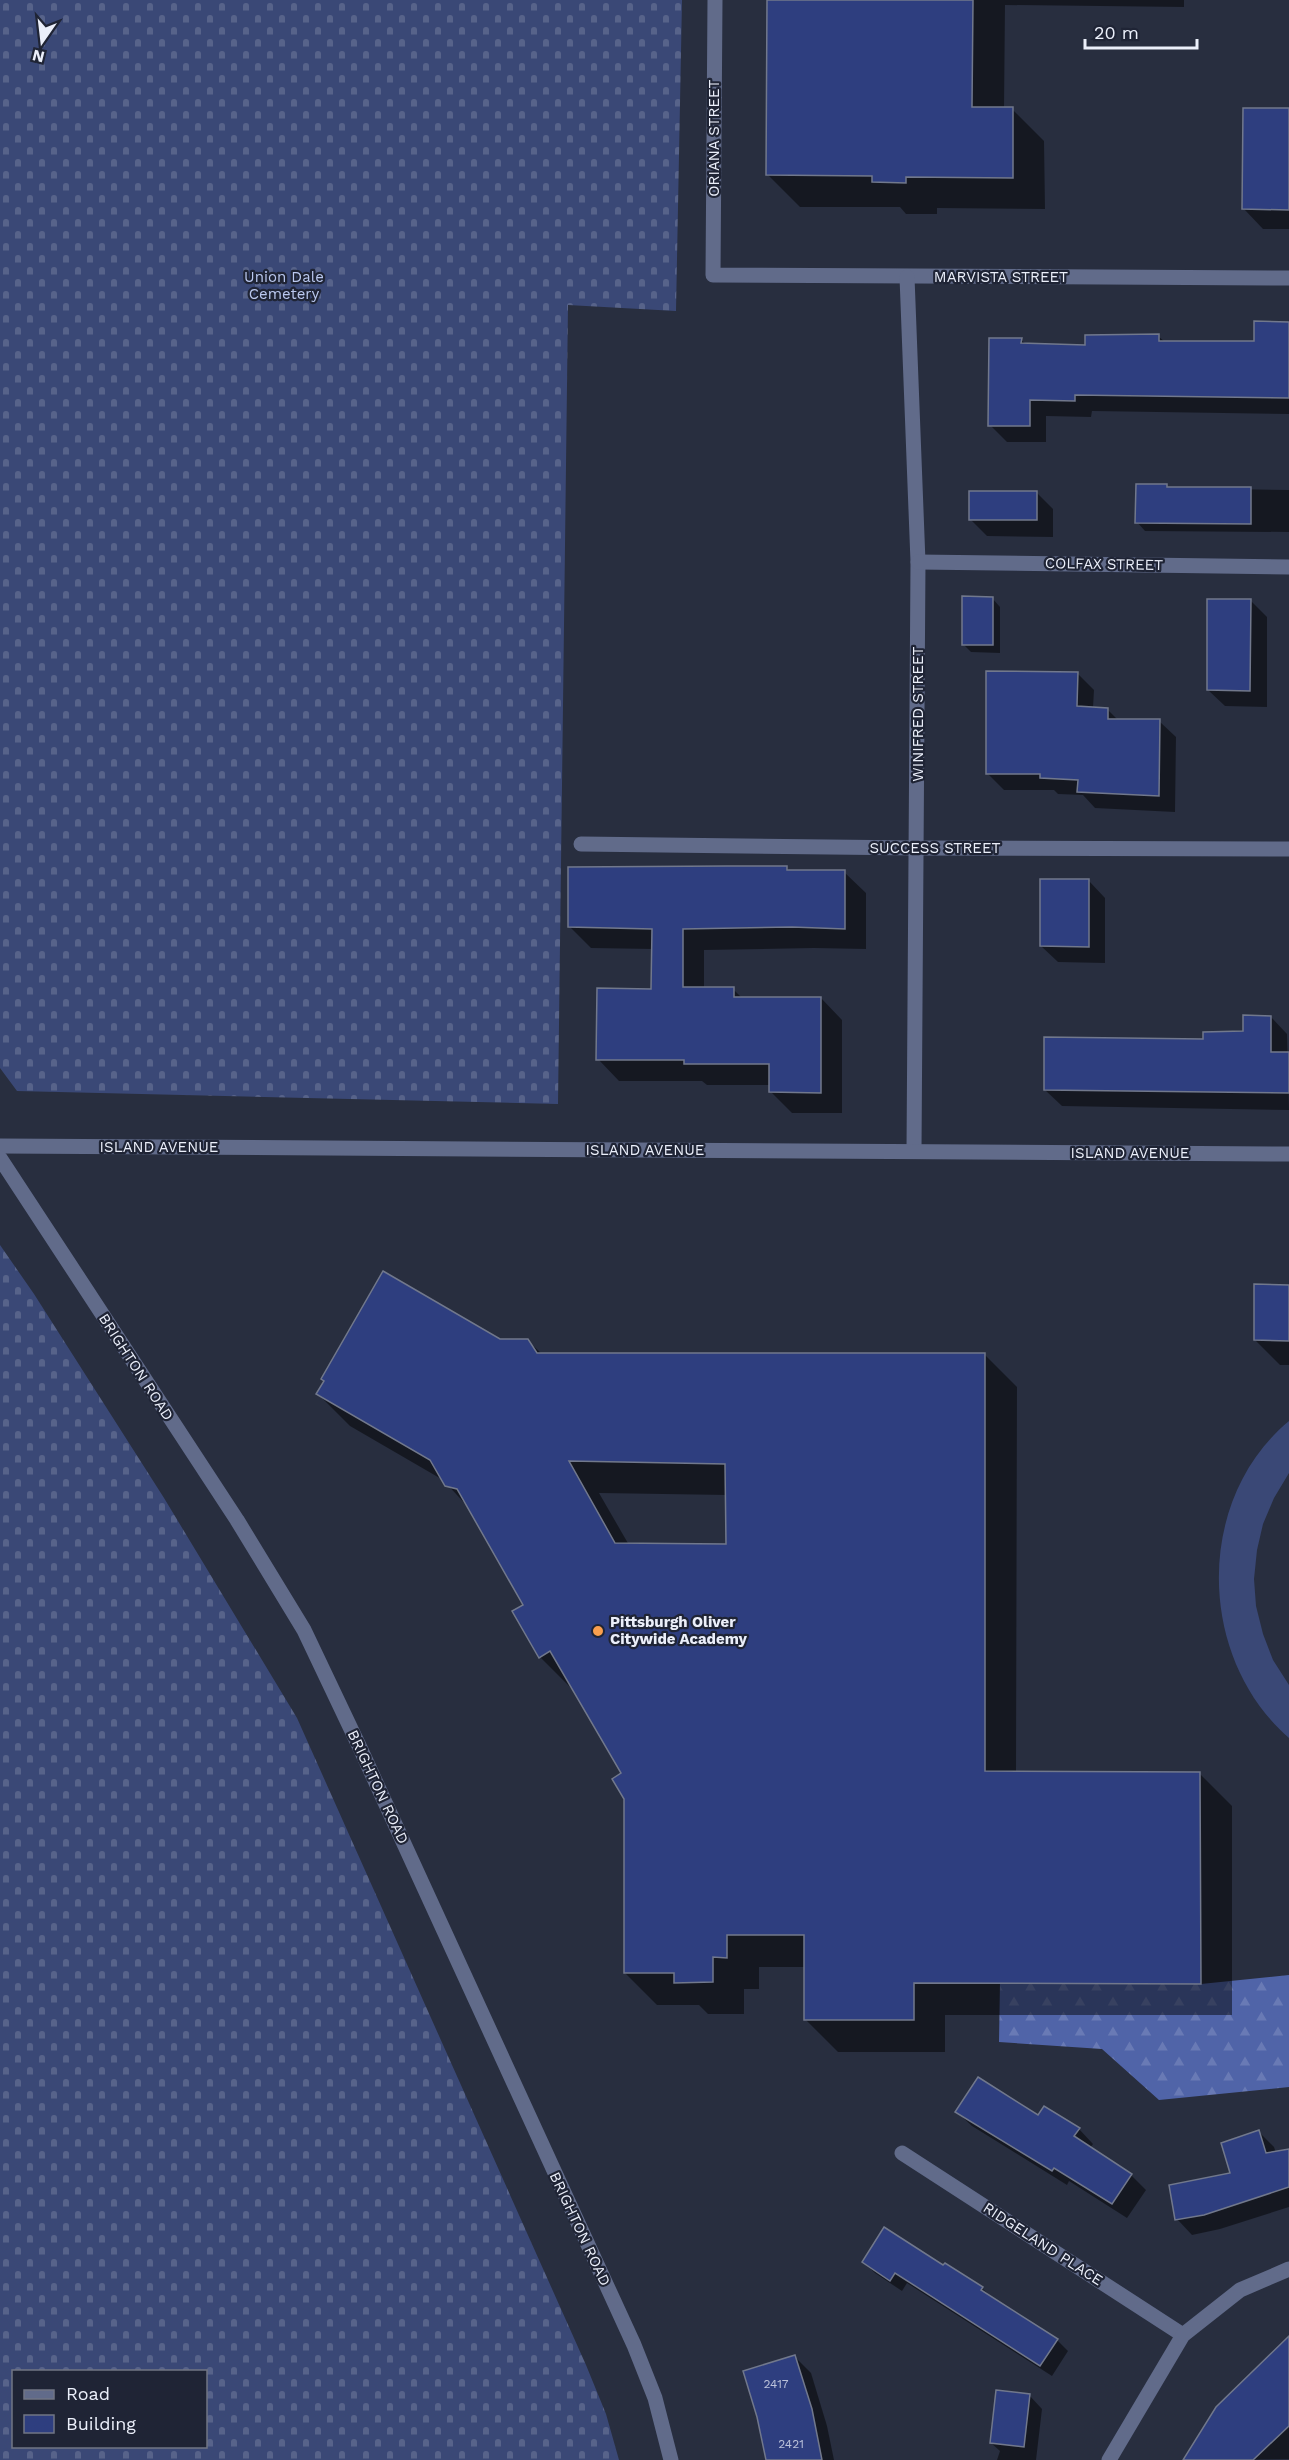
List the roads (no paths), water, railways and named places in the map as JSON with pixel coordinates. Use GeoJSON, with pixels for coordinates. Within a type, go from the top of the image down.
{"type":"FeatureCollection","features":[{"type":"Feature","properties":{"kind":"street","name":"ORIANA STREET"},"geometry":{"type":"LineString","coordinates":[[713,275],[715,0]]}},
{"type":"Feature","properties":{"kind":"street","name":"MARVISTA STREET"},"geometry":{"type":"LineString","coordinates":[[713,275],[1289,278]]}},
{"type":"Feature","properties":{"kind":"street","name":"WINIFRED STREET"},"geometry":{"type":"LineString","coordinates":[[907,277],[918,562],[914,1151]]}},
{"type":"Feature","properties":{"kind":"street","name":"COLFAX STREET"},"geometry":{"type":"LineString","coordinates":[[918,562],[1289,567]]}},
{"type":"Feature","properties":{"kind":"street","name":"SUCCESS STREET"},"geometry":{"type":"LineString","coordinates":[[581,844],[1289,849]]}},
{"type":"Feature","properties":{"kind":"street","name":"ISLAND AVENUE"},"geometry":{"type":"LineString","coordinates":[[0,1146],[1289,1154]]}},
{"type":"Feature","properties":{"kind":"street","name":"BRIGHTON ROAD"},"geometry":{"type":"LineString","coordinates":[[0,1158],[237,1520],[304,1630],[634,2345],[655,2398],[672,2460]]}},
{"type":"Feature","properties":{"kind":"street","name":"RIDGELAND PLACE"},"geometry":{"type":"LineString","coordinates":[[902,2153],[1184,2335]]}},
{"type":"Feature","properties":{"kind":"street"},"geometry":{"type":"LineString","coordinates":[[1108,2460],[1184,2335],[1239,2290],[1289,2269]]}},
{"type":"Feature","properties":{"kind":"place","name":"Pittsburgh Oliver Citywide Academy"},"geometry":{"type":"Point","coordinates":[598,1631]}},
{"type":"Feature","properties":{"kind":"park label","name":"Union Dale Cemetery"},"geometry":{"type":"Point","coordinates":[284,286]}}]}
